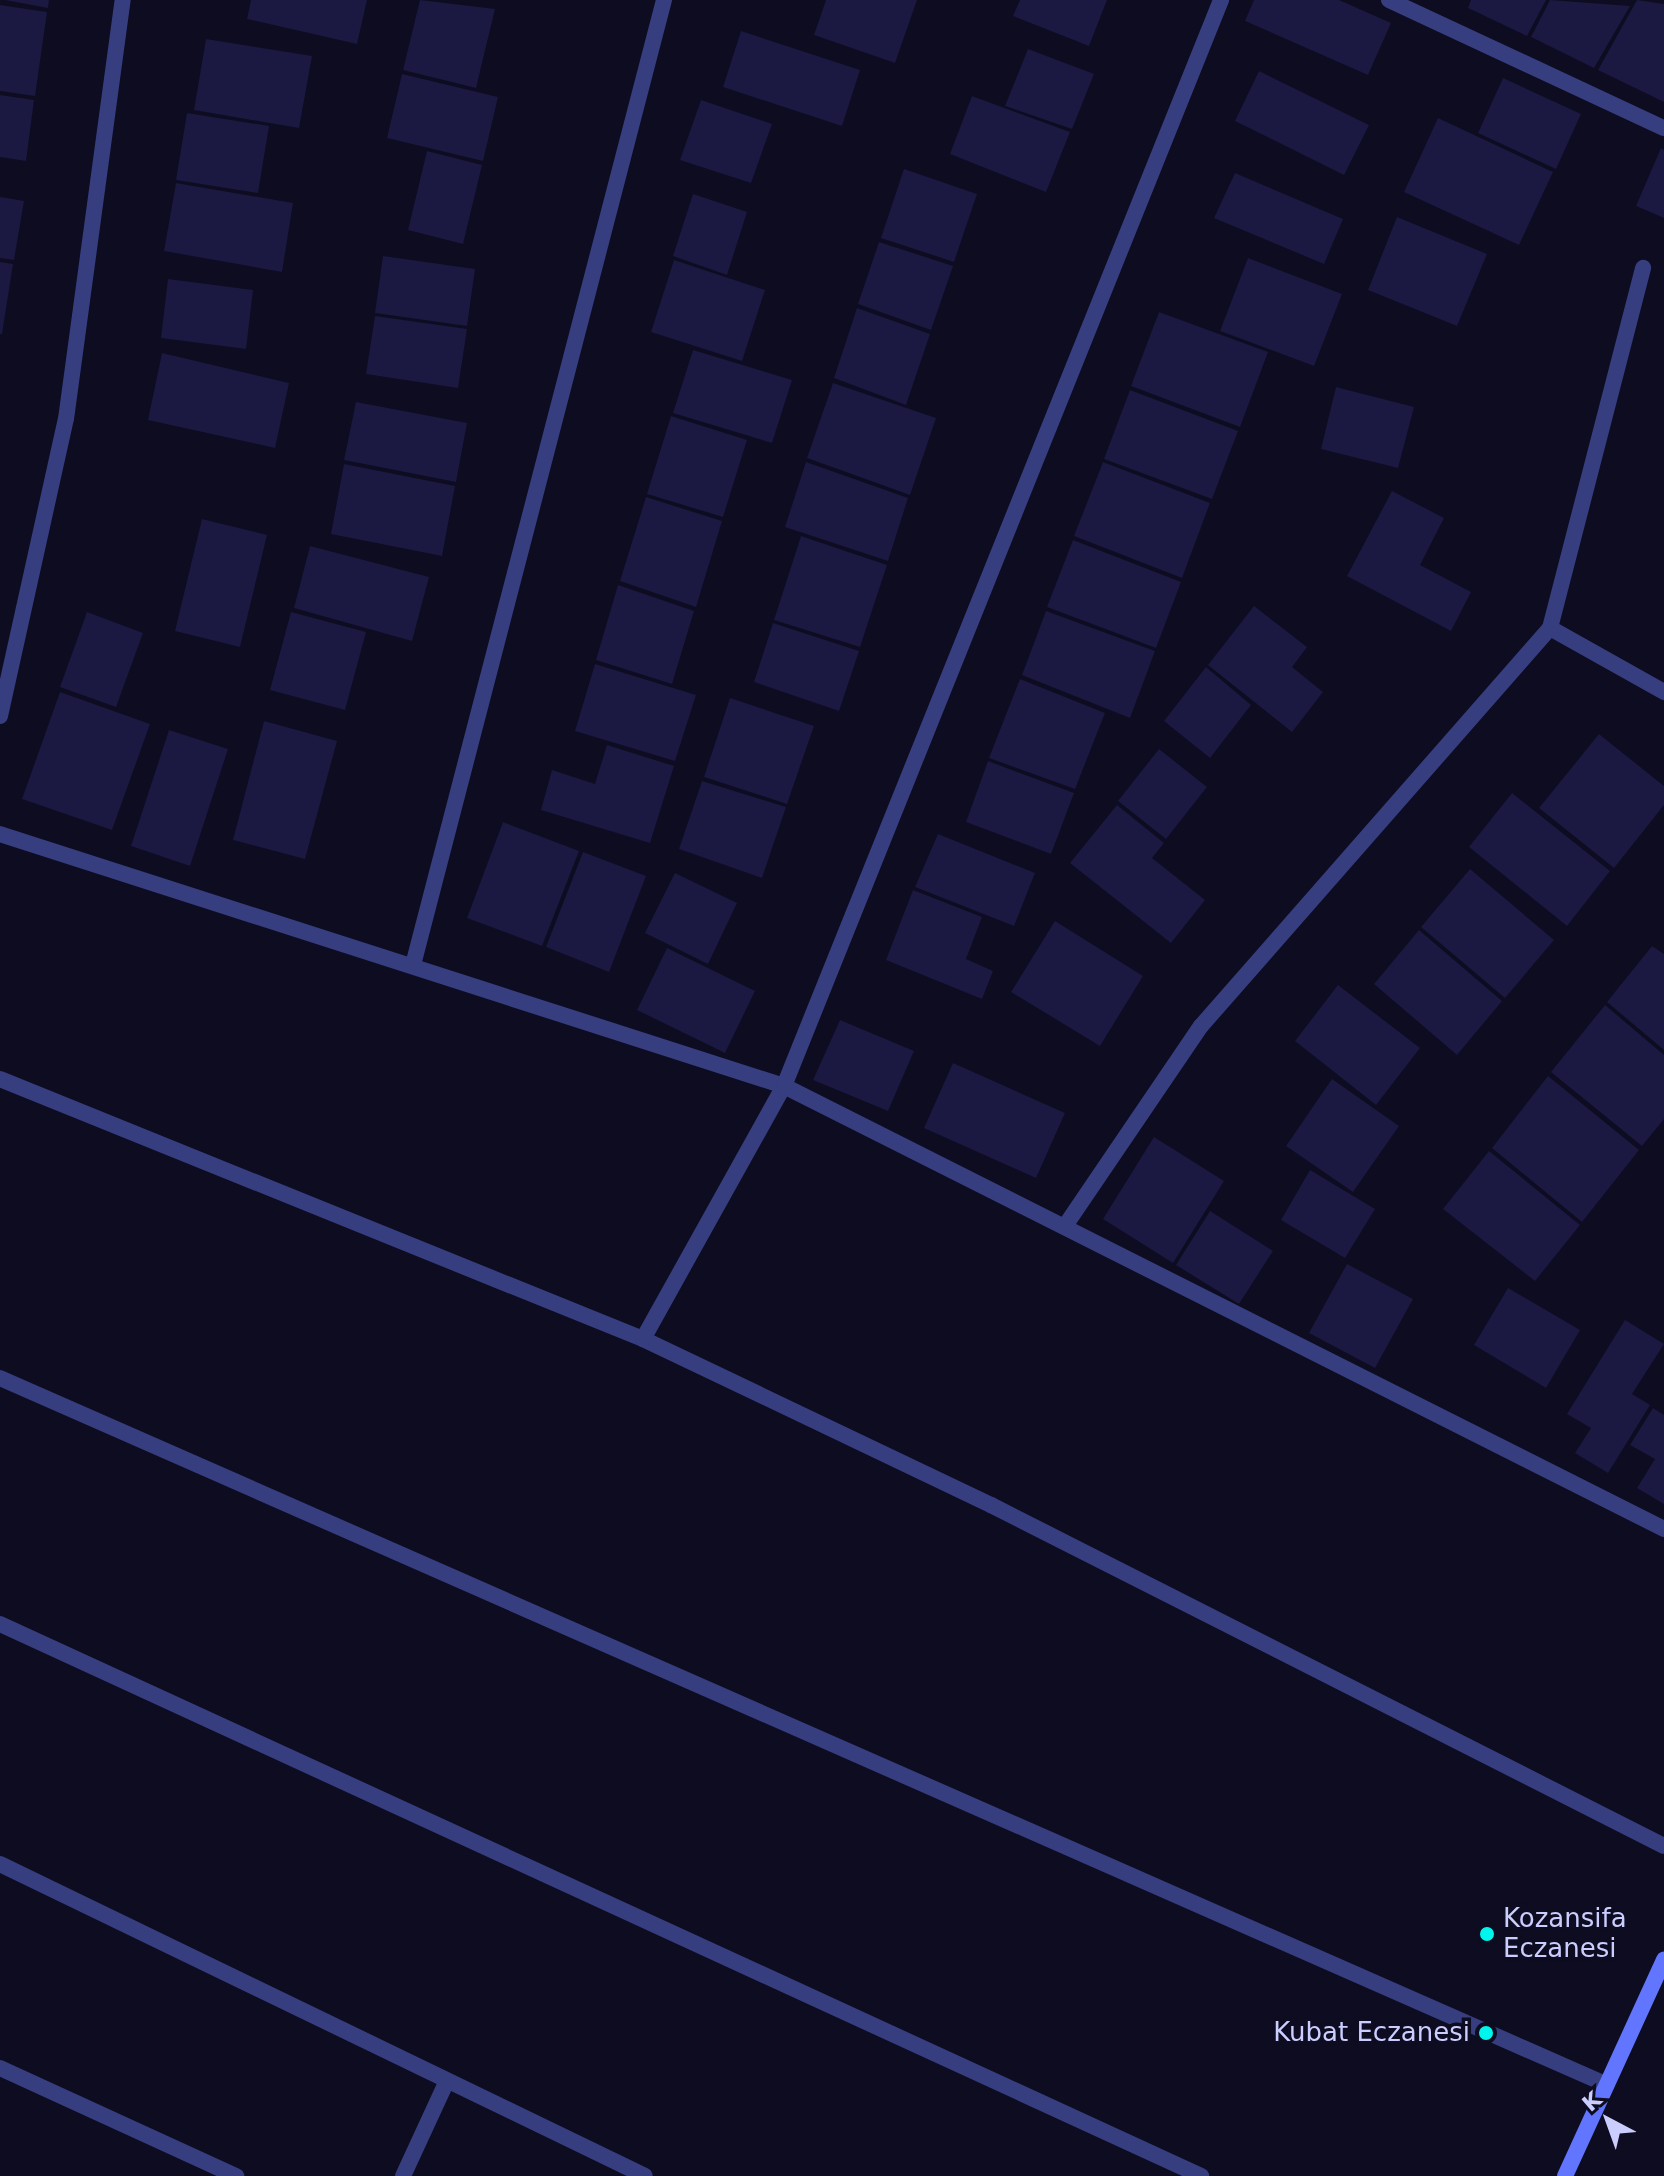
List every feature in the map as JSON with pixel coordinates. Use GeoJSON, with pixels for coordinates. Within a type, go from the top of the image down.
{"type":"FeatureCollection","features":[{"type":"Feature","properties":{"kind":"main road"},"geometry":{"type":"LineString","coordinates":[[1565,2176],[1664,1960]]}},
{"type":"Feature","properties":{"kind":"street"},"geometry":{"type":"LineString","coordinates":[[0,716],[66,419],[123,0]]}},
{"type":"Feature","properties":{"kind":"street"},"geometry":{"type":"LineString","coordinates":[[413,965],[664,0]]}},
{"type":"Feature","properties":{"kind":"street"},"geometry":{"type":"LineString","coordinates":[[643,1339],[784,1086],[1221,0]]}},
{"type":"Feature","properties":{"kind":"street"},"geometry":{"type":"LineString","coordinates":[[1389,0],[1664,128]]}},
{"type":"Feature","properties":{"kind":"street"},"geometry":{"type":"LineString","coordinates":[[1065,1226],[1201,1026],[1550,628],[1643,268]]}},
{"type":"Feature","properties":{"kind":"street"},"geometry":{"type":"LineString","coordinates":[[1550,628],[1664,692]]}},
{"type":"Feature","properties":{"kind":"street"},"geometry":{"type":"LineString","coordinates":[[0,834],[784,1086],[1664,1529]]}},
{"type":"Feature","properties":{"kind":"street"},"geometry":{"type":"LineString","coordinates":[[0,1079],[643,1339],[991,1505],[1664,1846]]}},
{"type":"Feature","properties":{"kind":"street"},"geometry":{"type":"LineString","coordinates":[[0,1378],[1605,2084]]}},
{"type":"Feature","properties":{"kind":"street"},"geometry":{"type":"LineString","coordinates":[[0,1624],[1201,2176]]}},
{"type":"Feature","properties":{"kind":"street"},"geometry":{"type":"LineString","coordinates":[[0,1864],[446,2083],[645,2176]]}},
{"type":"Feature","properties":{"kind":"street"},"geometry":{"type":"LineString","coordinates":[[0,2068],[236,2176]]}},
{"type":"Feature","properties":{"kind":"street"},"geometry":{"type":"LineString","coordinates":[[403,2176],[446,2083]]}},
{"type":"Feature","properties":{"kind":"building"},"geometry":{"type":"Polygon","coordinates":[[[5,0],[49,0],[48,8],[5,0]]]}},
{"type":"Feature","properties":{"kind":"building"},"geometry":{"type":"Polygon","coordinates":[[[251,0],[367,0],[357,44],[247,19],[251,0]]]}},
{"type":"Feature","properties":{"kind":"building"},"geometry":{"type":"Polygon","coordinates":[[[420,0],[495,9],[476,88],[403,70],[420,0]]]}},
{"type":"Feature","properties":{"kind":"building"},"geometry":{"type":"Polygon","coordinates":[[[826,0],[917,0],[895,63],[814,35],[826,0]]]}},
{"type":"Feature","properties":{"kind":"building"},"geometry":{"type":"Polygon","coordinates":[[[1020,0],[1107,0],[1089,46],[1013,16],[1020,0]]]}},
{"type":"Feature","properties":{"kind":"building"},"geometry":{"type":"Polygon","coordinates":[[[1254,0],[1339,0],[1391,23],[1368,75],[1245,21],[1254,0]]]}},
{"type":"Feature","properties":{"kind":"building"},"geometry":{"type":"Polygon","coordinates":[[[1471,0],[1546,0],[1527,36],[1468,8],[1471,0]]]}},
{"type":"Feature","properties":{"kind":"building"},"geometry":{"type":"Polygon","coordinates":[[[1550,0],[1630,6],[1594,68],[1531,37],[1550,0]]]}},
{"type":"Feature","properties":{"kind":"building"},"geometry":{"type":"Polygon","coordinates":[[[1637,0],[1664,4],[1664,102],[1598,70],[1637,0]]]}},
{"type":"Feature","properties":{"kind":"building"},"geometry":{"type":"Polygon","coordinates":[[[0,5],[47,12],[35,96],[0,91],[0,5]]]}},
{"type":"Feature","properties":{"kind":"building"},"geometry":{"type":"Polygon","coordinates":[[[741,31],[860,70],[842,126],[723,87],[741,31]]]}},
{"type":"Feature","properties":{"kind":"building"},"geometry":{"type":"Polygon","coordinates":[[[206,39],[312,56],[299,128],[194,110],[206,39]]]}},
{"type":"Feature","properties":{"kind":"building"},"geometry":{"type":"Polygon","coordinates":[[[1028,49],[1094,74],[1072,129],[1005,106],[1028,49]]]}},
{"type":"Feature","properties":{"kind":"building"},"geometry":{"type":"Polygon","coordinates":[[[1259,71],[1369,125],[1344,175],[1235,121],[1259,71]]]}},
{"type":"Feature","properties":{"kind":"building"},"geometry":{"type":"Polygon","coordinates":[[[402,74],[498,97],[483,161],[387,138],[402,74]]]}},
{"type":"Feature","properties":{"kind":"building"},"geometry":{"type":"Polygon","coordinates":[[[1503,78],[1581,114],[1556,169],[1478,133],[1503,78]]]}},
{"type":"Feature","properties":{"kind":"building"},"geometry":{"type":"Polygon","coordinates":[[[0,95],[34,100],[26,161],[0,157],[0,95]]]}},
{"type":"Feature","properties":{"kind":"building"},"geometry":{"type":"Polygon","coordinates":[[[972,96],[1070,132],[1046,192],[950,154],[972,96]]]}},
{"type":"Feature","properties":{"kind":"building"},"geometry":{"type":"Polygon","coordinates":[[[701,100],[772,124],[751,183],[680,160],[701,100]]]}},
{"type":"Feature","properties":{"kind":"building"},"geometry":{"type":"Polygon","coordinates":[[[187,113],[269,126],[258,193],[176,180],[187,113]]]}},
{"type":"Feature","properties":{"kind":"building"},"geometry":{"type":"Polygon","coordinates":[[[1438,118],[1553,172],[1519,245],[1404,192],[1438,118]]]}},
{"type":"Feature","properties":{"kind":"building"},"geometry":{"type":"Polygon","coordinates":[[[1661,148],[1664,150],[1664,218],[1636,206],[1661,148]]]}},
{"type":"Feature","properties":{"kind":"building"},"geometry":{"type":"Polygon","coordinates":[[[427,151],[482,165],[463,244],[408,230],[427,151]]]}},
{"type":"Feature","properties":{"kind":"building"},"geometry":{"type":"Polygon","coordinates":[[[904,169],[977,194],[954,262],[881,238],[904,169]]]}},
{"type":"Feature","properties":{"kind":"building"},"geometry":{"type":"Polygon","coordinates":[[[1235,173],[1343,219],[1324,264],[1214,218],[1235,173]]]}},
{"type":"Feature","properties":{"kind":"building"},"geometry":{"type":"Polygon","coordinates":[[[176,183],[293,203],[282,272],[164,251],[176,183]]]}},
{"type":"Feature","properties":{"kind":"building"},"geometry":{"type":"Polygon","coordinates":[[[693,194],[747,212],[727,275],[673,256],[693,194]]]}},
{"type":"Feature","properties":{"kind":"building"},"geometry":{"type":"Polygon","coordinates":[[[0,197],[24,201],[14,260],[0,258],[0,197]]]}},
{"type":"Feature","properties":{"kind":"building"},"geometry":{"type":"Polygon","coordinates":[[[1397,217],[1487,254],[1457,326],[1368,290],[1397,217]]]}},
{"type":"Feature","properties":{"kind":"building"},"geometry":{"type":"Polygon","coordinates":[[[879,242],[953,266],[931,330],[858,304],[879,242]]]}},
{"type":"Feature","properties":{"kind":"building"},"geometry":{"type":"Polygon","coordinates":[[[383,256],[475,269],[467,326],[375,313],[383,256]]]}},
{"type":"Feature","properties":{"kind":"building"},"geometry":{"type":"Polygon","coordinates":[[[1248,258],[1342,294],[1314,366],[1220,331],[1248,258]]]}},
{"type":"Feature","properties":{"kind":"building"},"geometry":{"type":"Polygon","coordinates":[[[674,260],[765,290],[742,361],[651,332],[674,260]]]}},
{"type":"Feature","properties":{"kind":"building"},"geometry":{"type":"Polygon","coordinates":[[[0,262],[13,264],[2,334],[0,334],[0,262]]]}},
{"type":"Feature","properties":{"kind":"building"},"geometry":{"type":"Polygon","coordinates":[[[168,279],[253,290],[246,349],[161,338],[168,279]]]}},
{"type":"Feature","properties":{"kind":"building"},"geometry":{"type":"Polygon","coordinates":[[[857,308],[930,334],[906,405],[834,378],[857,308]]]}},
{"type":"Feature","properties":{"kind":"building"},"geometry":{"type":"Polygon","coordinates":[[[1159,312],[1268,352],[1240,427],[1131,386],[1159,312]]]}},
{"type":"Feature","properties":{"kind":"building"},"geometry":{"type":"Polygon","coordinates":[[[375,316],[467,329],[458,388],[366,374],[375,316]]]}},
{"type":"Feature","properties":{"kind":"building"},"geometry":{"type":"Polygon","coordinates":[[[693,350],[792,380],[772,443],[673,413],[693,350]]]}},
{"type":"Feature","properties":{"kind":"building"},"geometry":{"type":"Polygon","coordinates":[[[162,353],[289,383],[275,448],[148,420],[162,353]]]}},
{"type":"Feature","properties":{"kind":"building"},"geometry":{"type":"Polygon","coordinates":[[[833,383],[936,418],[910,495],[807,458],[833,383]]]}},
{"type":"Feature","properties":{"kind":"building"},"geometry":{"type":"Polygon","coordinates":[[[1336,387],[1414,407],[1398,468],[1321,449],[1336,387]]]}},
{"type":"Feature","properties":{"kind":"building"},"geometry":{"type":"Polygon","coordinates":[[[1130,390],[1238,431],[1212,499],[1104,459],[1130,390]]]}},
{"type":"Feature","properties":{"kind":"building"},"geometry":{"type":"Polygon","coordinates":[[[356,402],[467,423],[456,482],[344,460],[356,402]]]}},
{"type":"Feature","properties":{"kind":"building"},"geometry":{"type":"Polygon","coordinates":[[[671,416],[747,440],[723,517],[647,494],[671,416]]]}},
{"type":"Feature","properties":{"kind":"building"},"geometry":{"type":"Polygon","coordinates":[[[806,462],[908,498],[888,561],[785,527],[806,462]]]}},
{"type":"Feature","properties":{"kind":"building"},"geometry":{"type":"Polygon","coordinates":[[[1103,462],[1210,503],[1182,578],[1074,536],[1103,462]]]}},
{"type":"Feature","properties":{"kind":"building"},"geometry":{"type":"Polygon","coordinates":[[[344,464],[455,486],[442,556],[331,534],[344,464]]]}},
{"type":"Feature","properties":{"kind":"building"},"geometry":{"type":"Polygon","coordinates":[[[1392,491],[1444,518],[1420,565],[1471,592],[1451,631],[1347,576],[1392,491]]]}},
{"type":"Feature","properties":{"kind":"building"},"geometry":{"type":"Polygon","coordinates":[[[646,497],[722,521],[696,607],[620,581],[646,497]]]}},
{"type":"Feature","properties":{"kind":"building"},"geometry":{"type":"Polygon","coordinates":[[[202,519],[267,535],[240,647],[175,631],[202,519]]]}},
{"type":"Feature","properties":{"kind":"building"},"geometry":{"type":"Polygon","coordinates":[[[801,536],[887,565],[860,647],[774,620],[801,536]]]}},
{"type":"Feature","properties":{"kind":"building"},"geometry":{"type":"Polygon","coordinates":[[[1073,540],[1181,582],[1156,648],[1047,607],[1073,540]]]}},
{"type":"Feature","properties":{"kind":"building"},"geometry":{"type":"Polygon","coordinates":[[[310,546],[429,577],[412,641],[294,608],[310,546]]]}},
{"type":"Feature","properties":{"kind":"building"},"geometry":{"type":"Polygon","coordinates":[[[618,585],[694,611],[672,684],[596,660],[618,585]]]}},
{"type":"Feature","properties":{"kind":"building"},"geometry":{"type":"Polygon","coordinates":[[[1254,606],[1307,647],[1292,667],[1323,692],[1292,732],[1208,665],[1254,606]]]}},
{"type":"Feature","properties":{"kind":"building"},"geometry":{"type":"Polygon","coordinates":[[[1046,611],[1155,651],[1130,718],[1022,675],[1046,611]]]}},
{"type":"Feature","properties":{"kind":"building"},"geometry":{"type":"Polygon","coordinates":[[[87,612],[143,633],[116,707],[60,687],[87,612]]]}},
{"type":"Feature","properties":{"kind":"building"},"geometry":{"type":"Polygon","coordinates":[[[291,612],[366,632],[345,710],[270,690],[291,612]]]}},
{"type":"Feature","properties":{"kind":"building"},"geometry":{"type":"Polygon","coordinates":[[[773,623],[859,651],[839,711],[754,682],[773,623]]]}},
{"type":"Feature","properties":{"kind":"building"},"geometry":{"type":"Polygon","coordinates":[[[595,664],[696,695],[675,761],[575,731],[595,664]]]}},
{"type":"Feature","properties":{"kind":"building"},"geometry":{"type":"Polygon","coordinates":[[[1206,667],[1251,705],[1210,758],[1164,721],[1206,667]]]}},
{"type":"Feature","properties":{"kind":"building"},"geometry":{"type":"Polygon","coordinates":[[[1020,679],[1105,713],[1075,789],[989,758],[1020,679]]]}},
{"type":"Feature","properties":{"kind":"building"},"geometry":{"type":"Polygon","coordinates":[[[60,692],[150,724],[112,830],[22,799],[60,692]]]}},
{"type":"Feature","properties":{"kind":"building"},"geometry":{"type":"Polygon","coordinates":[[[730,698],[814,726],[787,804],[704,777],[730,698]]]}},
{"type":"Feature","properties":{"kind":"building"},"geometry":{"type":"Polygon","coordinates":[[[264,721],[337,741],[305,859],[233,840],[264,721]]]}},
{"type":"Feature","properties":{"kind":"building"},"geometry":{"type":"Polygon","coordinates":[[[169,730],[228,749],[190,866],[131,846],[169,730]]]}},
{"type":"Feature","properties":{"kind":"building"},"geometry":{"type":"Polygon","coordinates":[[[1599,734],[1664,786],[1664,805],[1614,868],[1539,808],[1599,734]]]}},
{"type":"Feature","properties":{"kind":"building"},"geometry":{"type":"Polygon","coordinates":[[[607,745],[674,766],[650,843],[541,810],[552,770],[595,784],[607,745]]]}},
{"type":"Feature","properties":{"kind":"building"},"geometry":{"type":"Polygon","coordinates":[[[1159,749],[1207,787],[1166,839],[1118,801],[1159,749]]]}},
{"type":"Feature","properties":{"kind":"building"},"geometry":{"type":"Polygon","coordinates":[[[988,761],[1074,793],[1051,854],[966,822],[988,761]]]}},
{"type":"Feature","properties":{"kind":"building"},"geometry":{"type":"Polygon","coordinates":[[[702,781],[786,807],[762,878],[679,849],[702,781]]]}},
{"type":"Feature","properties":{"kind":"building"},"geometry":{"type":"Polygon","coordinates":[[[1512,793],[1610,871],[1567,926],[1469,847],[1512,793]]]}},
{"type":"Feature","properties":{"kind":"building"},"geometry":{"type":"Polygon","coordinates":[[[1117,805],[1164,843],[1152,858],[1205,900],[1171,943],[1070,863],[1117,805]]]}},
{"type":"Feature","properties":{"kind":"building"},"geometry":{"type":"Polygon","coordinates":[[[503,822],[579,851],[542,946],[467,918],[503,822]]]}},
{"type":"Feature","properties":{"kind":"building"},"geometry":{"type":"Polygon","coordinates":[[[938,834],[1035,873],[1014,926],[915,887],[938,834]]]}},
{"type":"Feature","properties":{"kind":"building"},"geometry":{"type":"Polygon","coordinates":[[[583,852],[646,876],[609,972],[546,947],[583,852]]]}},
{"type":"Feature","properties":{"kind":"building"},"geometry":{"type":"Polygon","coordinates":[[[1470,869],[1554,940],[1505,998],[1421,927],[1470,869]]]}},
{"type":"Feature","properties":{"kind":"building"},"geometry":{"type":"Polygon","coordinates":[[[675,873],[737,903],[708,964],[645,933],[675,873]]]}},
{"type":"Feature","properties":{"kind":"building"},"geometry":{"type":"Polygon","coordinates":[[[913,890],[982,917],[966,959],[993,971],[982,999],[886,960],[913,890]]]}},
{"type":"Feature","properties":{"kind":"building"},"geometry":{"type":"Polygon","coordinates":[[[1055,921],[1143,976],[1100,1046],[1011,992],[1055,921]]]}},
{"type":"Feature","properties":{"kind":"building"},"geometry":{"type":"Polygon","coordinates":[[[1419,930],[1502,1001],[1457,1055],[1374,984],[1419,930]]]}},
{"type":"Feature","properties":{"kind":"building"},"geometry":{"type":"Polygon","coordinates":[[[1652,946],[1664,954],[1664,1050],[1607,1002],[1652,946]]]}},
{"type":"Feature","properties":{"kind":"building"},"geometry":{"type":"Polygon","coordinates":[[[667,948],[755,991],[725,1053],[637,1010],[667,948]]]}},
{"type":"Feature","properties":{"kind":"building"},"geometry":{"type":"Polygon","coordinates":[[[1338,985],[1420,1048],[1376,1105],[1295,1041],[1338,985]]]}},
{"type":"Feature","properties":{"kind":"building"},"geometry":{"type":"Polygon","coordinates":[[[1605,1005],[1664,1055],[1664,1119],[1642,1146],[1551,1072],[1605,1005]]]}},
{"type":"Feature","properties":{"kind":"building"},"geometry":{"type":"Polygon","coordinates":[[[840,1020],[914,1051],[888,1111],[813,1080],[840,1020]]]}},
{"type":"Feature","properties":{"kind":"building"},"geometry":{"type":"Polygon","coordinates":[[[953,1063],[1065,1113],[1036,1178],[924,1128],[953,1063]]]}},
{"type":"Feature","properties":{"kind":"building"},"geometry":{"type":"Polygon","coordinates":[[[1548,1076],[1639,1150],[1582,1222],[1492,1148],[1548,1076]]]}},
{"type":"Feature","properties":{"kind":"building"},"geometry":{"type":"Polygon","coordinates":[[[1332,1079],[1399,1126],[1353,1192],[1286,1146],[1332,1079]]]}},
{"type":"Feature","properties":{"kind":"building"},"geometry":{"type":"Polygon","coordinates":[[[1154,1137],[1224,1181],[1173,1263],[1103,1219],[1154,1137]]]}},
{"type":"Feature","properties":{"kind":"building"},"geometry":{"type":"Polygon","coordinates":[[[1489,1151],[1580,1225],[1535,1281],[1443,1209],[1489,1151]]]}},
{"type":"Feature","properties":{"kind":"building"},"geometry":{"type":"Polygon","coordinates":[[[1310,1170],[1375,1209],[1345,1258],[1281,1220],[1310,1170]]]}},
{"type":"Feature","properties":{"kind":"building"},"geometry":{"type":"Polygon","coordinates":[[[1210,1211],[1273,1251],[1239,1304],[1176,1265],[1210,1211]]]}},
{"type":"Feature","properties":{"kind":"building"},"geometry":{"type":"Polygon","coordinates":[[[1347,1264],[1413,1299],[1375,1368],[1309,1333],[1347,1264]]]}},
{"type":"Feature","properties":{"kind":"building"},"geometry":{"type":"Polygon","coordinates":[[[1508,1288],[1580,1330],[1546,1388],[1474,1345],[1508,1288]]]}},
{"type":"Feature","properties":{"kind":"building"},"geometry":{"type":"Polygon","coordinates":[[[1625,1320],[1664,1344],[1632,1394],[1650,1405],[1608,1473],[1575,1453],[1591,1428],[1567,1414],[1625,1320]]]}},
{"type":"Feature","properties":{"kind":"building"},"geometry":{"type":"Polygon","coordinates":[[[1653,1408],[1664,1415],[1664,1504],[1637,1488],[1655,1459],[1630,1445],[1653,1408]]]}},
{"type":"Feature","properties":{"kind":"place","name":"Kozansifa Eczanesi"},"geometry":{"type":"Point","coordinates":[1487,1934]}},
{"type":"Feature","properties":{"kind":"place","name":"Kubat Eczanesi"},"geometry":{"type":"Point","coordinates":[1486,2033]}}]}
